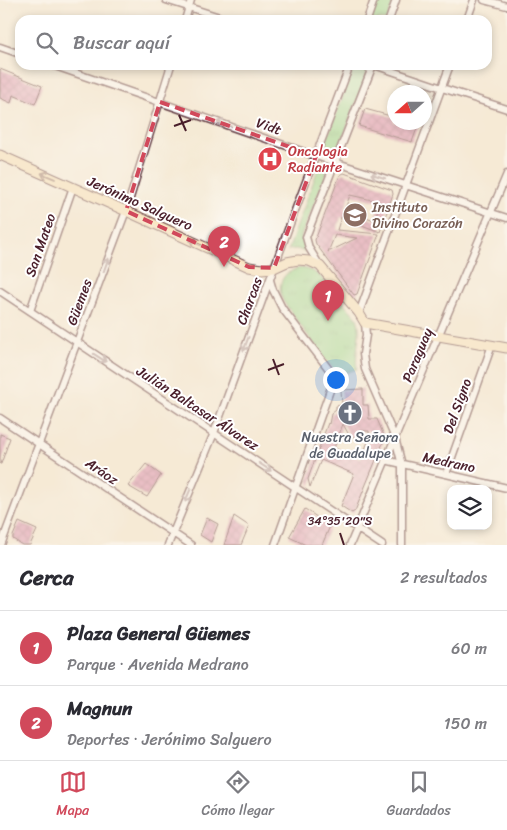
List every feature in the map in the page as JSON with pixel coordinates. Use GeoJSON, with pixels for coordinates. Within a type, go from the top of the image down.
{"type":"FeatureCollection","features":[{"type":"Feature","properties":{"kind":"street"},"geometry":{"type":"LineString","coordinates":[[166,0],[214,15]]}},
{"type":"Feature","properties":{"kind":"street"},"geometry":{"type":"LineString","coordinates":[[186,15],[191,0]]}},
{"type":"Feature","properties":{"kind":"street"},"geometry":{"type":"LineString","coordinates":[[369,15],[374,0]]}},
{"type":"Feature","properties":{"kind":"street"},"geometry":{"type":"LineString","coordinates":[[390,15],[396,0]]}},
{"type":"Feature","properties":{"kind":"street"},"geometry":{"type":"LineString","coordinates":[[468,15],[474,0]]}},
{"type":"Feature","properties":{"kind":"street"},"geometry":{"type":"LineString","coordinates":[[484,0],[507,6]]}},
{"type":"Feature","properties":{"kind":"street"},"geometry":{"type":"LineString","coordinates":[[0,47],[15,52]]}},
{"type":"Feature","properties":{"kind":"street","name":"Vidt"},"geometry":{"type":"LineString","coordinates":[[67,70],[316,156],[507,218]]}},
{"type":"Feature","properties":{"kind":"street","name":"Güemes"},"geometry":{"type":"LineString","coordinates":[[1,545],[126,211],[170,70]]}},
{"type":"Feature","properties":{"kind":"street","name":"Charcas"},"geometry":{"type":"LineString","coordinates":[[168,545],[214,433],[348,70]]}},
{"type":"Feature","properties":{"kind":"street"},"geometry":{"type":"LineString","coordinates":[[371,70],[306,237],[309,248],[320,266],[359,313],[364,323],[366,335],[363,354],[364,369],[395,438],[402,465],[402,545]]}},
{"type":"Feature","properties":{"kind":"street"},"geometry":{"type":"LineString","coordinates":[[388,70],[507,109]]}},
{"type":"Feature","properties":{"kind":"street"},"geometry":{"type":"LineString","coordinates":[[359,313],[448,70]]}},
{"type":"Feature","properties":{"kind":"street","name":"Jerónimo Salguero"},"geometry":{"type":"LineString","coordinates":[[0,155],[249,267],[261,269],[274,268],[292,260],[309,262],[320,266]]}},
{"type":"Feature","properties":{"kind":"street","name":"Paraguay"},"geometry":{"type":"LineString","coordinates":[[350,545],[507,174]]}},
{"type":"Feature","properties":{"kind":"street","name":"San Mateo"},"geometry":{"type":"LineString","coordinates":[[30,312],[73,187]]}},
{"type":"Feature","properties":{"kind":"street"},"geometry":{"type":"LineString","coordinates":[[270,279],[282,308],[331,372],[334,379],[274,545]]}},
{"type":"Feature","properties":{"kind":"street","name":"Julián Baltasar Álvarez"},"geometry":{"type":"LineString","coordinates":[[0,291],[382,545]]}},
{"type":"Feature","properties":{"kind":"street"},"geometry":{"type":"LineString","coordinates":[[364,323],[507,348]]}},
{"type":"Feature","properties":{"kind":"street","name":"Del Signo"},"geometry":{"type":"LineString","coordinates":[[446,474],[492,345]]}},
{"type":"Feature","properties":{"kind":"street","name":"Aráoz"},"geometry":{"type":"LineString","coordinates":[[0,418],[191,545]]}},
{"type":"Feature","properties":{"kind":"street","name":"Medrano"},"geometry":{"type":"LineString","coordinates":[[385,460],[507,488]]}},
{"type":"Feature","properties":{"kind":"highlighted area"},"geometry":{"type":"Polygon","coordinates":[[[160,102],[316,156],[274,268],[249,267],[126,211],[160,102]]]}},
{"type":"Feature","properties":{"kind":"green space"},"geometry":{"type":"Polygon","coordinates":[[[378,0],[394,0],[389,15],[373,15],[378,0]]]}},
{"type":"Feature","properties":{"kind":"green space"},"geometry":{"type":"Polygon","coordinates":[[[353,70],[368,71],[337,153],[323,149],[353,70]]]}},
{"type":"Feature","properties":{"kind":"green space"},"geometry":{"type":"Polygon","coordinates":[[[321,165],[326,166],[327,173],[301,236],[306,251],[290,249],[288,251],[318,169],[321,165]]]}},
{"type":"Feature","properties":{"kind":"green space"},"geometry":{"type":"Polygon","coordinates":[[[302,268],[319,275],[357,318],[359,330],[357,369],[339,375],[325,359],[283,301],[280,289],[283,279],[295,269],[302,268]]]}},
{"type":"Feature","properties":{"kind":"building"},"geometry":{"type":"Polygon","coordinates":[[[0,69],[42,86],[35,104],[13,95],[11,103],[0,98],[0,69]]]}},
{"type":"Feature","properties":{"kind":"building"},"geometry":{"type":"Polygon","coordinates":[[[365,109],[387,115],[387,130],[416,130],[412,142],[359,126],[365,109]]]}},
{"type":"Feature","properties":{"kind":"building","name":"Instituto Divino Corazón"},"geometry":{"type":"Polygon","coordinates":[[[344,173],[392,190],[393,194],[380,232],[341,217],[337,230],[379,234],[357,294],[354,295],[315,240],[340,175],[344,173]],[[350,195],[345,209],[374,220],[381,202],[350,195]],[[335,235],[328,252],[357,238],[335,235]]]}},
{"type":"Feature","properties":{"kind":"building"},"geometry":{"type":"Polygon","coordinates":[[[363,389],[363,405],[368,405],[369,419],[377,419],[385,438],[355,511],[352,513],[341,506],[354,474],[321,460],[310,487],[308,479],[331,414],[336,410],[336,406],[342,405],[341,390],[363,389]],[[343,424],[334,448],[361,459],[369,439],[369,431],[360,431],[355,437],[349,435],[343,424]]]}},
{"type":"Feature","properties":{"kind":"building"},"geometry":{"type":"Polygon","coordinates":[[[0,434],[10,438],[1,464],[0,464],[0,434]]]}},
{"type":"Feature","properties":{"kind":"building"},"geometry":{"type":"Polygon","coordinates":[[[146,464],[161,475],[147,497],[128,486],[146,464]]]}},
{"type":"Feature","properties":{"kind":"building"},"geometry":{"type":"Polygon","coordinates":[[[305,509],[330,526],[322,545],[306,545],[289,537],[305,509]]]}},
{"type":"Feature","properties":{"kind":"building"},"geometry":{"type":"Polygon","coordinates":[[[234,516],[249,526],[241,545],[224,545],[234,516]]]}},
{"type":"Feature","properties":{"kind":"building"},"geometry":{"type":"Polygon","coordinates":[[[207,518],[218,524],[211,542],[200,535],[207,518]]]}},
{"type":"Feature","properties":{"kind":"building"},"geometry":{"type":"Polygon","coordinates":[[[19,522],[37,530],[30,545],[22,545],[13,539],[19,522]]]}},
{"type":"Feature","properties":{"kind":"place","name":"Oncologia Radiante"},"geometry":{"type":"Point","coordinates":[270,159]}},
{"type":"Feature","properties":{"kind":"place","name":"Instituto Divino Corazón"},"geometry":{"type":"Point","coordinates":[355,215]}},
{"type":"Feature","properties":{"kind":"place","name":"Magnun"},"geometry":{"type":"Point","coordinates":[224,267]}},
{"type":"Feature","properties":{"kind":"place","name":"Plaza General Güemes"},"geometry":{"type":"Point","coordinates":[328,321]}},
{"type":"Feature","properties":{"kind":"place","name":"Nuestra Señora de Guadalupe"},"geometry":{"type":"Point","coordinates":[350,413]}}]}
